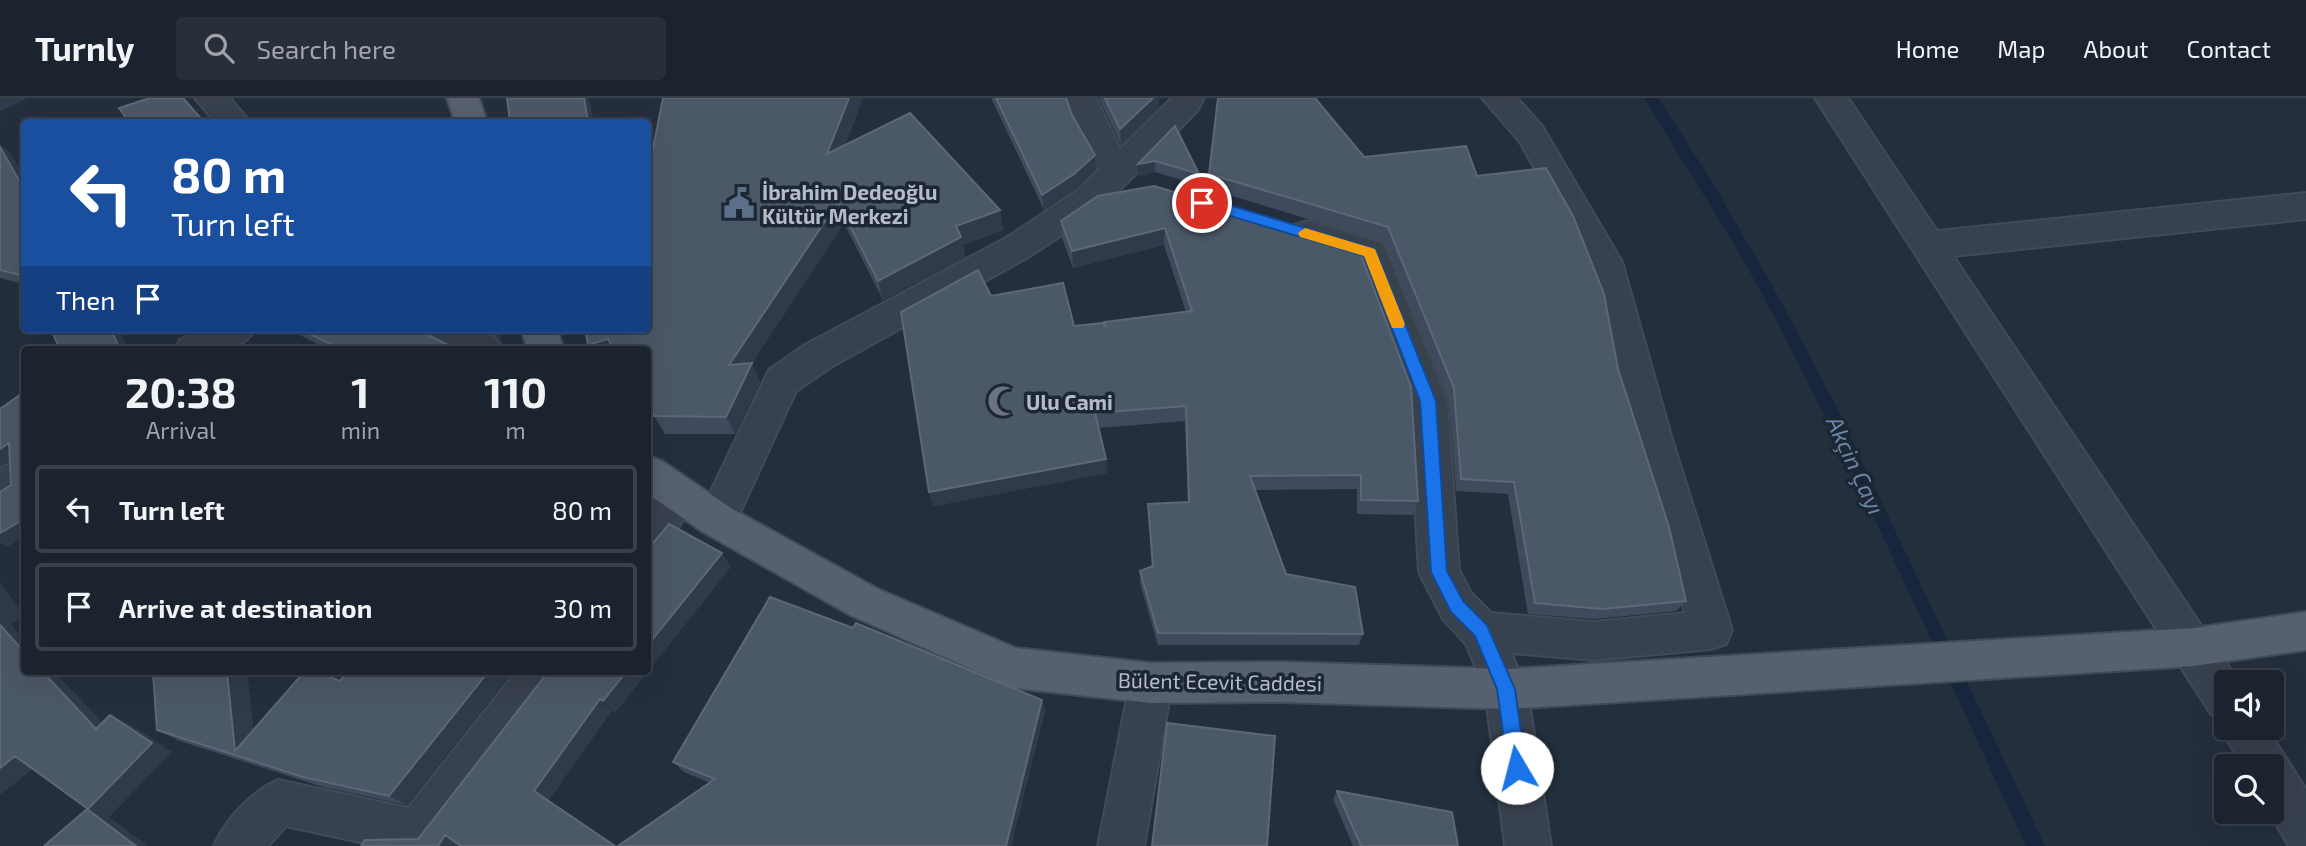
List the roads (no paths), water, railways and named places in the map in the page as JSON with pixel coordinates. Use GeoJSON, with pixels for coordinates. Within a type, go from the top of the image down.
{"type":"FeatureCollection","features":[{"type":"Feature","properties":{"kind":"main road"},"geometry":{"type":"LineString","coordinates":[[463,98],[470,119]]}},
{"type":"Feature","properties":{"kind":"main road","name":"Bülent Ecevit Caddesi"},"geometry":{"type":"LineString","coordinates":[[651,475],[716,520],[864,602],[1014,668],[1151,683],[1282,682],[1506,689],[2194,647],[2306,631]]}},
{"type":"Feature","properties":{"kind":"street"},"geometry":{"type":"LineString","coordinates":[[211,98],[231,119]]}},
{"type":"Feature","properties":{"kind":"street"},"geometry":{"type":"LineString","coordinates":[[1080,98],[1092,129],[1129,181]]}},
{"type":"Feature","properties":{"kind":"street"},"geometry":{"type":"LineString","coordinates":[[716,520],[782,381],[818,356],[1018,247],[1089,200],[1129,181],[1188,98]]}},
{"type":"Feature","properties":{"kind":"street"},"geometry":{"type":"LineString","coordinates":[[1481,631],[1594,641],[1711,630],[1652,436],[1605,262],[1531,134],[1498,98]]}},
{"type":"Feature","properties":{"kind":"street"},"geometry":{"type":"LineString","coordinates":[[1831,98],[2214,680]]}},
{"type":"Feature","properties":{"kind":"street"},"geometry":{"type":"LineString","coordinates":[[1928,245],[2306,206]]}},
{"type":"Feature","properties":{"kind":"street"},"geometry":{"type":"LineString","coordinates":[[1281,226],[1370,253],[1428,401],[1439,572],[1457,606],[1481,631],[1506,689],[1528,846]]}},
{"type":"Feature","properties":{"kind":"street"},"geometry":{"type":"LineString","coordinates":[[201,346],[229,333]]}},
{"type":"Feature","properties":{"kind":"street"},"geometry":{"type":"LineString","coordinates":[[454,333],[478,346]]}},
{"type":"Feature","properties":{"kind":"street"},"geometry":{"type":"LineString","coordinates":[[0,491],[21,475]]}},
{"type":"Feature","properties":{"kind":"street"},"geometry":{"type":"LineString","coordinates":[[651,534],[680,497]]}},
{"type":"Feature","properties":{"kind":"street"},"geometry":{"type":"LineString","coordinates":[[237,846],[278,802],[426,839],[540,675]]}},
{"type":"Feature","properties":{"kind":"street"},"geometry":{"type":"LineString","coordinates":[[1121,846],[1151,683]]}},
{"type":"Feature","properties":{"kind":"street"},"geometry":{"type":"LineString","coordinates":[[2284,795],[2306,832]]}},
{"type":"Feature","properties":{"kind":"waterway","name":"Akçin Çayı"},"geometry":{"type":"LineString","coordinates":[[1651,98],[1705,182],[1773,300],[1830,409],[2036,846]]}},
{"type":"Feature","properties":{"kind":"place","name":"İbrahim Dedeoğlu Kültür Merkezi"},"geometry":{"type":"Point","coordinates":[739,203]}},
{"type":"Feature","properties":{"kind":"place","name":"Ulu Cami"},"geometry":{"type":"Point","coordinates":[1003,401]}}]}
